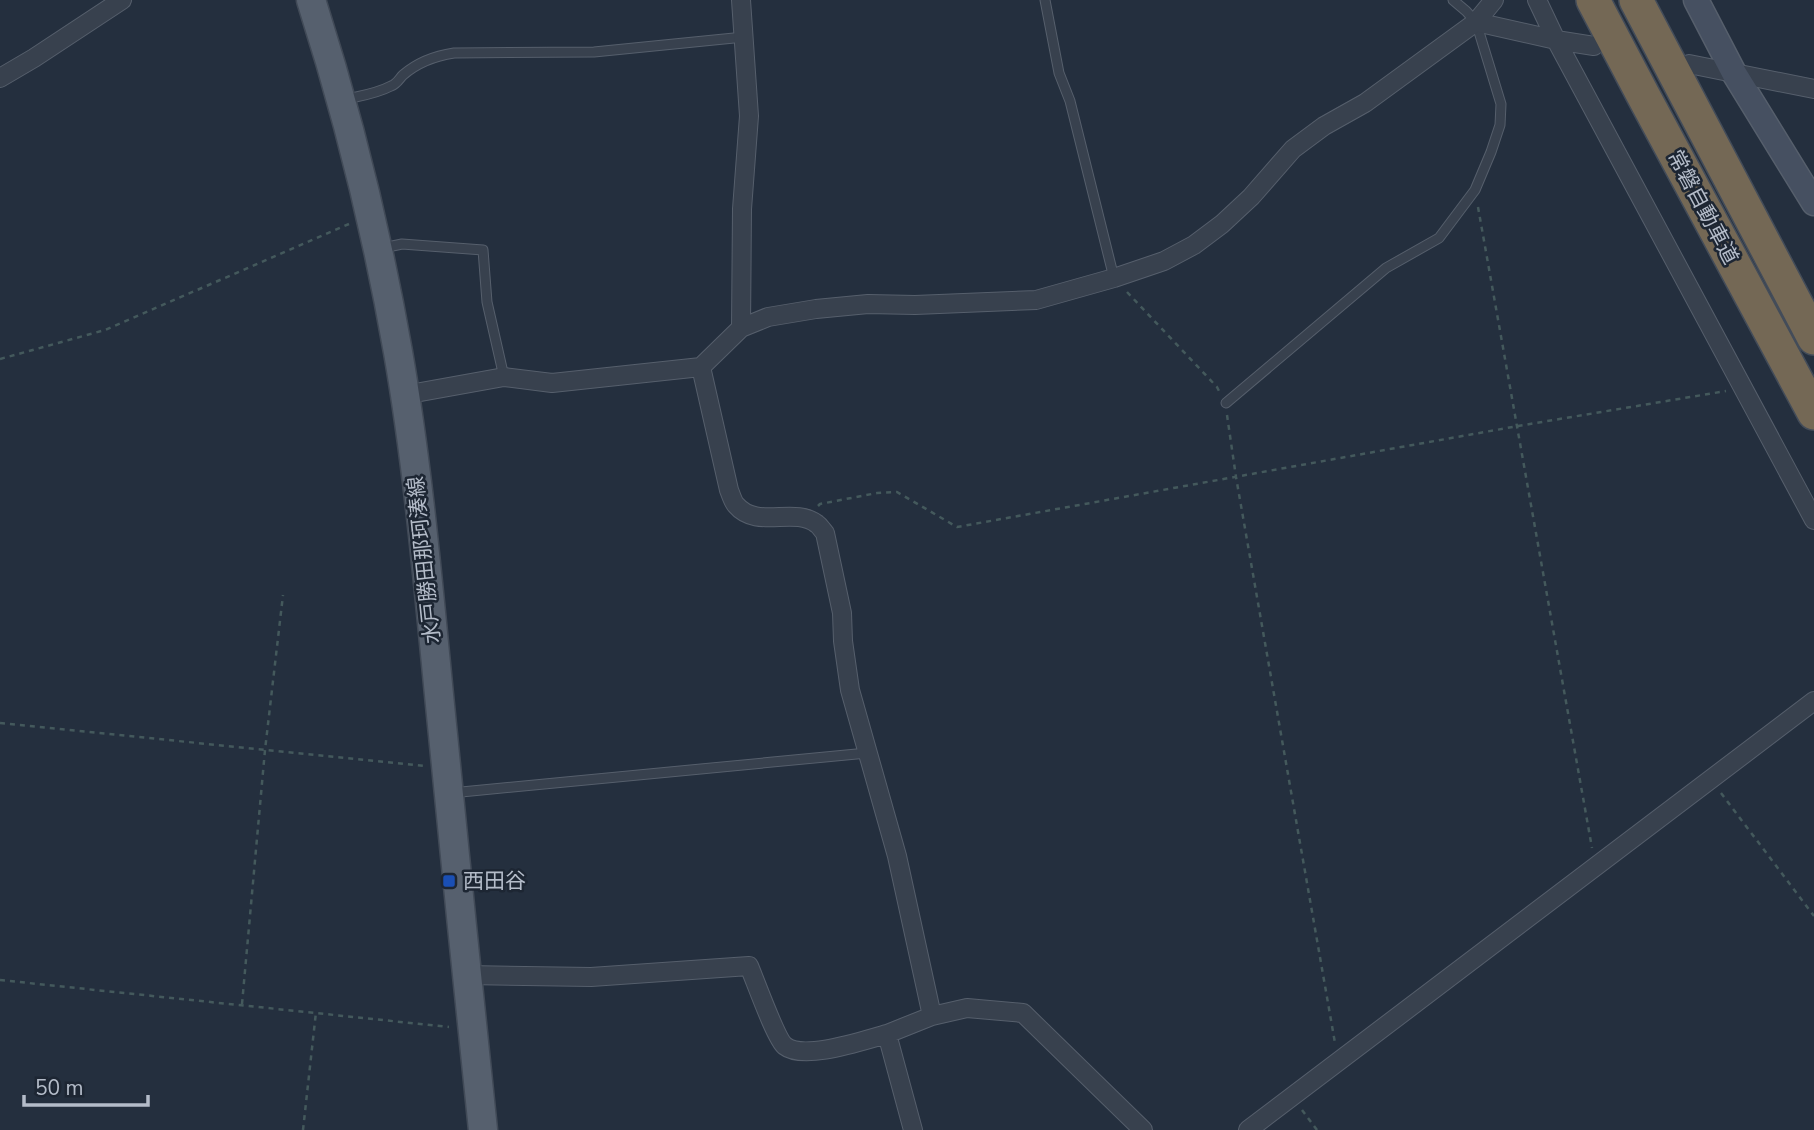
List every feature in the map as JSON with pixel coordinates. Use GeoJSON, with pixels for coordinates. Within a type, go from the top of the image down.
{"type":"FeatureCollection","features":[{"type":"Feature","properties":{"kind":"highway","name":"常磐自動車道"},"geometry":{"type":"LineString","coordinates":[[1593,0],[1814,413]]}},
{"type":"Feature","properties":{"kind":"highway","name":"常磐自動車道"},"geometry":{"type":"LineString","coordinates":[[1636,0],[1814,338]]}},
{"type":"Feature","properties":{"kind":"main road","name":"水戸勝田那珂湊線"},"geometry":{"type":"LineString","coordinates":[[311,0],[341,100],[370,215],[404,395],[423,540],[484,1130]]}},
{"type":"Feature","properties":{"kind":"street"},"geometry":{"type":"LineString","coordinates":[[0,78],[121,0]]}},
{"type":"Feature","properties":{"kind":"street"},"geometry":{"type":"LineString","coordinates":[[741,0],[749,116],[742,209],[741,328]]}},
{"type":"Feature","properties":{"kind":"street"},"geometry":{"type":"LineString","coordinates":[[404,395],[504,377],[552,383],[701,367],[741,328],[768,317],[867,304],[915,305],[1036,300],[1164,261],[1194,245],[1222,224],[1251,197],[1293,149],[1324,126],[1365,103],[1476,22],[1494,0]]}},
{"type":"Feature","properties":{"kind":"street"},"geometry":{"type":"LineString","coordinates":[[1537,0],[1814,520]]}},
{"type":"Feature","properties":{"kind":"street"},"geometry":{"type":"LineString","coordinates":[[1696,0],[1734,73],[1814,203]]}},
{"type":"Feature","properties":{"kind":"street"},"geometry":{"type":"LineString","coordinates":[[1476,22],[1594,46]]}},
{"type":"Feature","properties":{"kind":"street"},"geometry":{"type":"LineString","coordinates":[[1689,64],[1814,89]]}},
{"type":"Feature","properties":{"kind":"street"},"geometry":{"type":"LineString","coordinates":[[701,367],[729,490],[735,505],[746,513],[761,518],[804,518],[817,523],[825,533],[842,613],[850,690],[894,844],[932,1016]]}},
{"type":"Feature","properties":{"kind":"street"},"geometry":{"type":"LineString","coordinates":[[1248,1130],[1814,701]]}},
{"type":"Feature","properties":{"kind":"street"},"geometry":{"type":"LineString","coordinates":[[467,975],[591,976],[749,966],[776,1031],[785,1046],[798,1052],[814,1052],[887,1034],[932,1016],[967,1008],[1023,1013],[1143,1130]]}},
{"type":"Feature","properties":{"kind":"street"},"geometry":{"type":"LineString","coordinates":[[887,1034],[913,1130]]}},
{"type":"Feature","properties":{"kind":"lane"},"geometry":{"type":"LineString","coordinates":[[1045,0],[1059,73],[1070,101],[1114,278]]}},
{"type":"Feature","properties":{"kind":"lane"},"geometry":{"type":"LineString","coordinates":[[1226,404],[1386,268],[1438,238],[1475,190],[1500,125],[1501,104],[1476,22],[1452,0]]}},
{"type":"Feature","properties":{"kind":"lane"},"geometry":{"type":"LineString","coordinates":[[341,100],[378,92],[394,85],[418,64],[437,55],[594,52],[744,37]]}},
{"type":"Feature","properties":{"kind":"lane"},"geometry":{"type":"LineString","coordinates":[[378,249],[402,244],[483,250],[487,302],[504,377]]}},
{"type":"Feature","properties":{"kind":"lane"},"geometry":{"type":"LineString","coordinates":[[448,781],[867,753]]}},
{"type":"Feature","properties":{"kind":"path"},"geometry":{"type":"LineString","coordinates":[[1475,190],[1596,866]]}},
{"type":"Feature","properties":{"kind":"path"},"geometry":{"type":"LineString","coordinates":[[0,359],[105,330],[370,215]]}},
{"type":"Feature","properties":{"kind":"path"},"geometry":{"type":"LineString","coordinates":[[1114,278],[1217,387],[1226,404],[1236,477],[1335,1042],[1342,1059]]}},
{"type":"Feature","properties":{"kind":"path"},"geometry":{"type":"LineString","coordinates":[[804,518],[820,504],[897,492],[957,527],[1743,388]]}},
{"type":"Feature","properties":{"kind":"path"},"geometry":{"type":"LineString","coordinates":[[242,1004],[282,594]]}},
{"type":"Feature","properties":{"kind":"path"},"geometry":{"type":"LineString","coordinates":[[0,723],[265,750],[448,781]]}},
{"type":"Feature","properties":{"kind":"path"},"geometry":{"type":"LineString","coordinates":[[1710,779],[1814,916]]}},
{"type":"Feature","properties":{"kind":"path"},"geometry":{"type":"LineString","coordinates":[[0,980],[473,1030]]}},
{"type":"Feature","properties":{"kind":"path"},"geometry":{"type":"LineString","coordinates":[[303,1130],[316,1012]]}},
{"type":"Feature","properties":{"kind":"path"},"geometry":{"type":"LineString","coordinates":[[1292,1097],[1317,1130]]}},
{"type":"Feature","properties":{"kind":"place","name":"西田谷"},"geometry":{"type":"Point","coordinates":[449,881]}}]}
